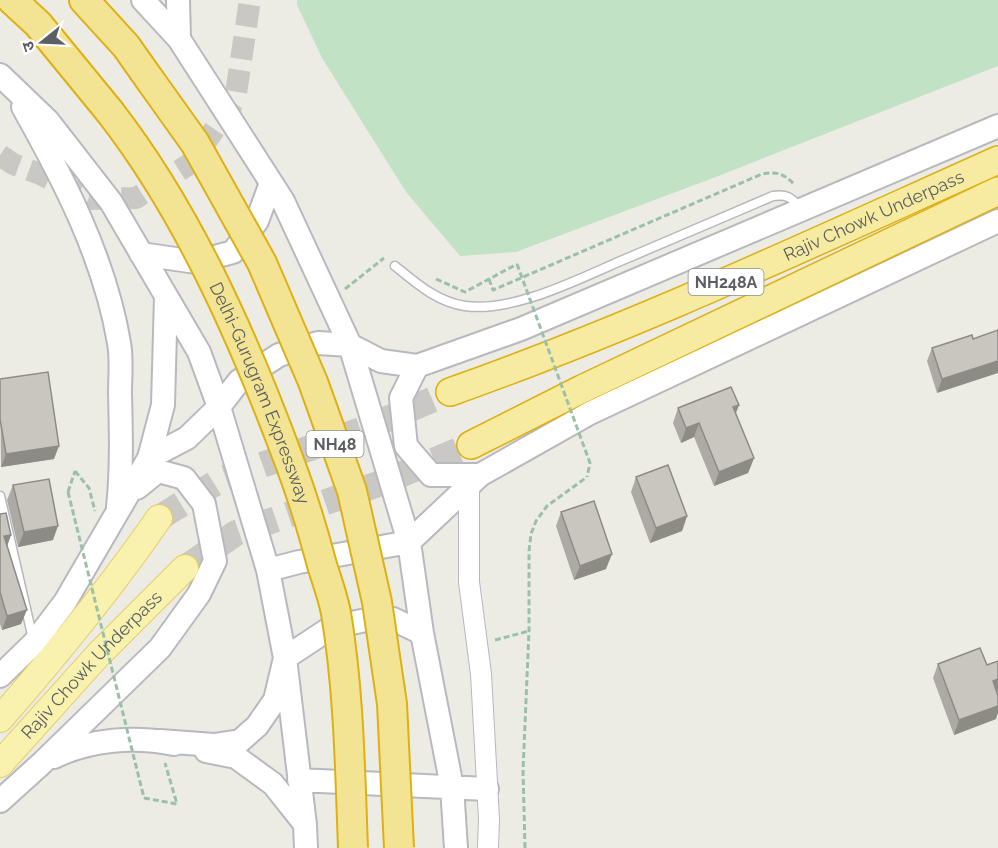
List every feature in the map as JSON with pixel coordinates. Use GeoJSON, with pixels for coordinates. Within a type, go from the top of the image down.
{"type":"FeatureCollection","features":[{"type":"Feature","properties":{"kind":"highway","name":"Delhi-Gurugram Expressway"},"geometry":{"type":"LineString","coordinates":[[12,0],[38,24],[141,154],[183,224],[262,387],[305,504],[336,611],[347,710],[353,848]]}},
{"type":"Feature","properties":{"kind":"highway","name":"NH48"},"geometry":{"type":"LineString","coordinates":[[84,0],[126,46],[195,143],[262,263],[313,382],[352,491],[377,602],[392,704],[399,848]]}},
{"type":"Feature","properties":{"kind":"highway","name":"Rajiv Chowk Underpass"},"geometry":{"type":"LineString","coordinates":[[450,392],[659,312],[998,160]]}},
{"type":"Feature","properties":{"kind":"highway","name":"Rajiv Chowk Underpass"},"geometry":{"type":"LineString","coordinates":[[471,445],[582,389],[998,191]]}},
{"type":"Feature","properties":{"kind":"main road"},"geometry":{"type":"LineString","coordinates":[[143,0],[179,39],[283,201],[350,345],[409,542],[422,633],[452,787],[456,848]]}},
{"type":"Feature","properties":{"kind":"main road"},"geometry":{"type":"LineString","coordinates":[[178,0],[179,39]]}},
{"type":"Feature","properties":{"kind":"main road"},"geometry":{"type":"LineString","coordinates":[[5,79],[48,121],[111,202],[199,352],[219,406],[268,570],[285,658],[306,848]]}},
{"type":"Feature","properties":{"kind":"main road"},"geometry":{"type":"LineString","coordinates":[[5,79],[58,170],[95,259],[109,301],[120,345],[120,479],[117,514]]}},
{"type":"Feature","properties":{"kind":"main road"},"geometry":{"type":"LineString","coordinates":[[149,458],[187,438],[219,406],[239,381],[279,355],[318,343],[350,345],[381,361],[417,366],[521,329],[998,126]]}},
{"type":"Feature","properties":{"kind":"main road"},"geometry":{"type":"LineString","coordinates":[[141,254],[196,262],[233,252],[257,221],[271,183]]}},
{"type":"Feature","properties":{"kind":"main road"},"geometry":{"type":"LineString","coordinates":[[268,570],[299,562],[409,542],[474,481],[590,413],[998,221]]}},
{"type":"Feature","properties":{"kind":"main road"},"geometry":{"type":"LineString","coordinates":[[5,669],[34,643],[64,603],[149,458],[163,405],[166,295]]}},
{"type":"Feature","properties":{"kind":"main road"},"geometry":{"type":"LineString","coordinates":[[417,366],[401,398],[406,446],[431,475],[474,481]]}},
{"type":"Feature","properties":{"kind":"main road"},"geometry":{"type":"LineString","coordinates":[[0,801],[160,648],[199,594],[215,561],[204,504],[184,478],[158,471],[129,494]]}},
{"type":"Feature","properties":{"kind":"main road","name":"Rajiv Chowk Underpass"},"geometry":{"type":"LineString","coordinates":[[0,719],[70,639],[159,518]]}},
{"type":"Feature","properties":{"kind":"main road","name":"Rajiv Chowk Underpass"},"geometry":{"type":"LineString","coordinates":[[0,764],[98,654],[184,568]]}},
{"type":"Feature","properties":{"kind":"main road"},"geometry":{"type":"LineString","coordinates":[[42,763],[74,747],[113,741],[160,741],[214,745],[240,741],[257,726],[275,700],[285,658],[332,627],[366,620],[393,619],[422,633]]}},
{"type":"Feature","properties":{"kind":"main road"},"geometry":{"type":"LineString","coordinates":[[160,741],[236,757],[273,784],[305,825]]}},
{"type":"Feature","properties":{"kind":"main road"},"geometry":{"type":"LineString","coordinates":[[299,780],[487,789]]}},
{"type":"Feature","properties":{"kind":"street"},"geometry":{"type":"LineString","coordinates":[[474,481],[469,582],[481,674],[488,848]]}},
{"type":"Feature","properties":{"kind":"lane"},"geometry":{"type":"LineString","coordinates":[[395,266],[427,291],[448,302],[468,306],[504,305],[549,291],[773,196],[783,195],[807,207]]}},
{"type":"Feature","properties":{"kind":"lane"},"geometry":{"type":"LineString","coordinates":[[0,496],[34,643]]}},
{"type":"Feature","properties":{"kind":"path"},"geometry":{"type":"LineString","coordinates":[[525,848],[523,771],[531,534],[536,521],[547,507],[587,477],[590,463],[517,264],[489,279],[494,290],[762,174],[773,172],[785,174],[807,207]]}},
{"type":"Feature","properties":{"kind":"path"},"geometry":{"type":"LineString","coordinates":[[102,540],[89,488],[75,471],[68,492],[144,798],[177,804],[160,741]]}},
{"type":"Feature","properties":{"kind":"path"},"geometry":{"type":"LineString","coordinates":[[476,645],[529,631]]}},
{"type":"Feature","properties":{"kind":"green space"},"geometry":{"type":"Polygon","coordinates":[[[297,0],[998,0],[998,66],[721,175],[516,252],[460,256],[406,192],[322,58],[297,5],[297,0]]]}},
{"type":"Feature","properties":{"kind":"building"},"geometry":{"type":"Polygon","coordinates":[[[998,330],[998,361],[942,379],[932,348],[972,335],[973,339],[998,330]]]}},
{"type":"Feature","properties":{"kind":"building"},"geometry":{"type":"Polygon","coordinates":[[[48,372],[59,446],[6,454],[0,419],[0,379],[48,372]]]}},
{"type":"Feature","properties":{"kind":"building"},"geometry":{"type":"Polygon","coordinates":[[[731,387],[739,405],[733,407],[754,458],[719,472],[699,423],[686,428],[678,408],[731,387]]]}},
{"type":"Feature","properties":{"kind":"building"},"geometry":{"type":"Polygon","coordinates":[[[668,465],[687,516],[656,528],[636,477],[668,465]]]}},
{"type":"Feature","properties":{"kind":"building"},"geometry":{"type":"Polygon","coordinates":[[[49,479],[58,526],[24,532],[13,485],[49,479]]]}},
{"type":"Feature","properties":{"kind":"building"},"geometry":{"type":"Polygon","coordinates":[[[594,501],[612,554],[580,566],[561,512],[594,501]]]}},
{"type":"Feature","properties":{"kind":"building"},"geometry":{"type":"Polygon","coordinates":[[[6,513],[11,535],[4,536],[27,610],[7,616],[0,592],[0,514],[6,513]]]}},
{"type":"Feature","properties":{"kind":"building"},"geometry":{"type":"Polygon","coordinates":[[[980,648],[987,665],[998,661],[998,679],[993,681],[998,696],[998,706],[959,720],[938,664],[980,648]]]}},
{"type":"Feature","properties":{"kind":"tunnel"},"geometry":{"type":"LineString","coordinates":[[0,155],[13,164],[40,174],[89,199],[136,198],[191,163],[235,100],[250,0]]}},
{"type":"Feature","properties":{"kind":"tunnel"},"geometry":{"type":"LineString","coordinates":[[159,518],[222,479],[364,429],[450,392]]}},
{"type":"Feature","properties":{"kind":"tunnel"},"geometry":{"type":"LineString","coordinates":[[185,568],[236,533],[381,483],[471,445]]}}]}
